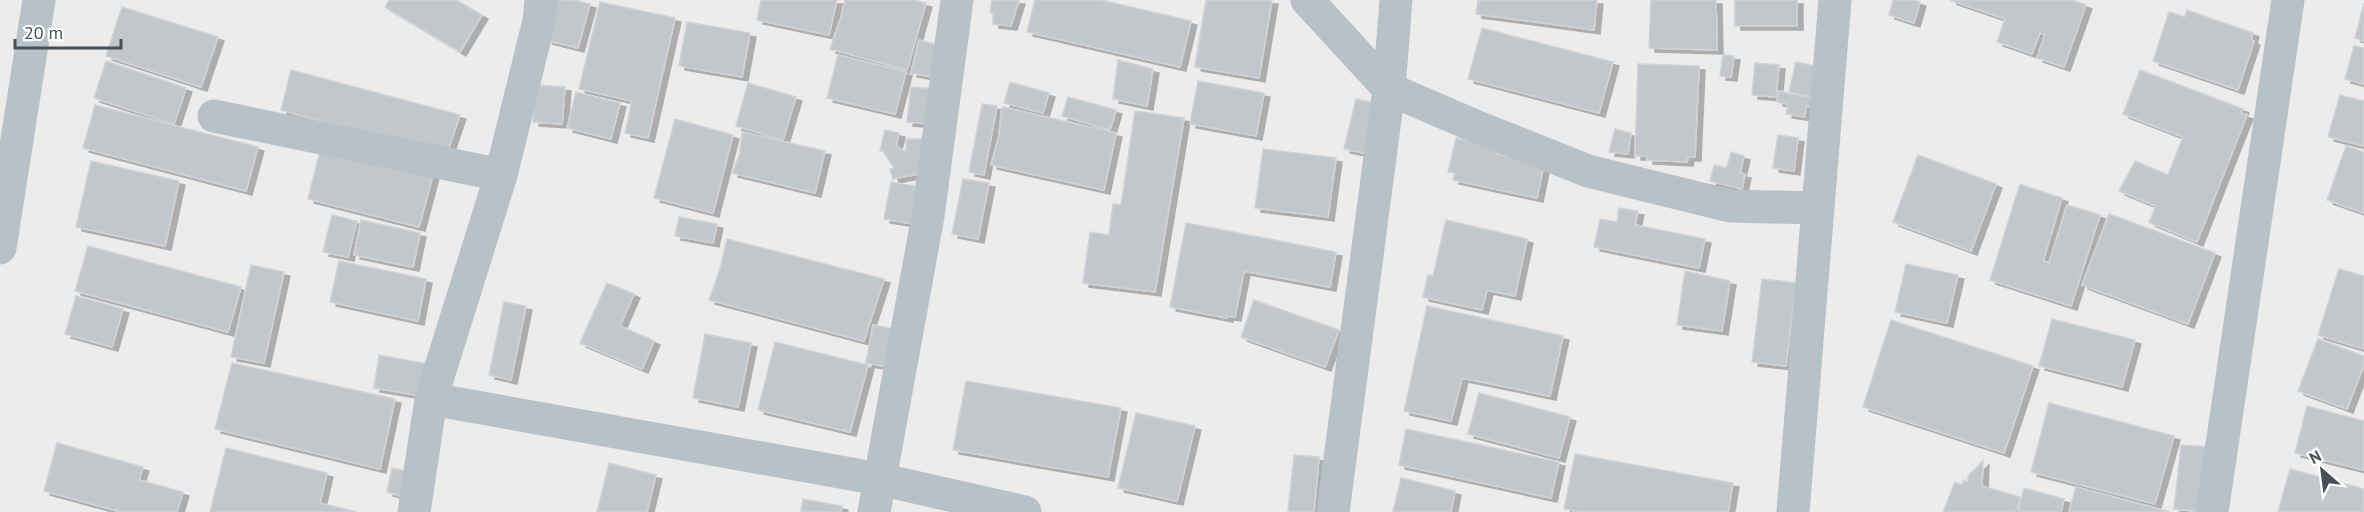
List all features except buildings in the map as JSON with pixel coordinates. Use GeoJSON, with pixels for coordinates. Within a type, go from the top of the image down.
{"type":"FeatureCollection","features":[{"type":"Feature","properties":{"kind":"street"},"geometry":{"type":"LineString","coordinates":[[0,248],[39,0]]}},
{"type":"Feature","properties":{"kind":"street"},"geometry":{"type":"LineString","coordinates":[[414,512],[431,399],[501,176],[539,21],[541,0]]}},
{"type":"Feature","properties":{"kind":"street"},"geometry":{"type":"LineString","coordinates":[[874,512],[928,216],[957,0]]}},
{"type":"Feature","properties":{"kind":"street"},"geometry":{"type":"LineString","coordinates":[[1307,0],[1389,89],[1465,122],[1588,171],[1730,206],[1818,208]]}},
{"type":"Feature","properties":{"kind":"street"},"geometry":{"type":"LineString","coordinates":[[1333,512],[1389,89],[1396,0]]}},
{"type":"Feature","properties":{"kind":"street"},"geometry":{"type":"LineString","coordinates":[[1793,512],[1835,0]]}},
{"type":"Feature","properties":{"kind":"street"},"geometry":{"type":"LineString","coordinates":[[2212,512],[2288,0]]}},
{"type":"Feature","properties":{"kind":"street"},"geometry":{"type":"LineString","coordinates":[[214,116],[501,176]]}},
{"type":"Feature","properties":{"kind":"street"},"geometry":{"type":"LineString","coordinates":[[431,399],[879,478],[1025,512]]}}]}
